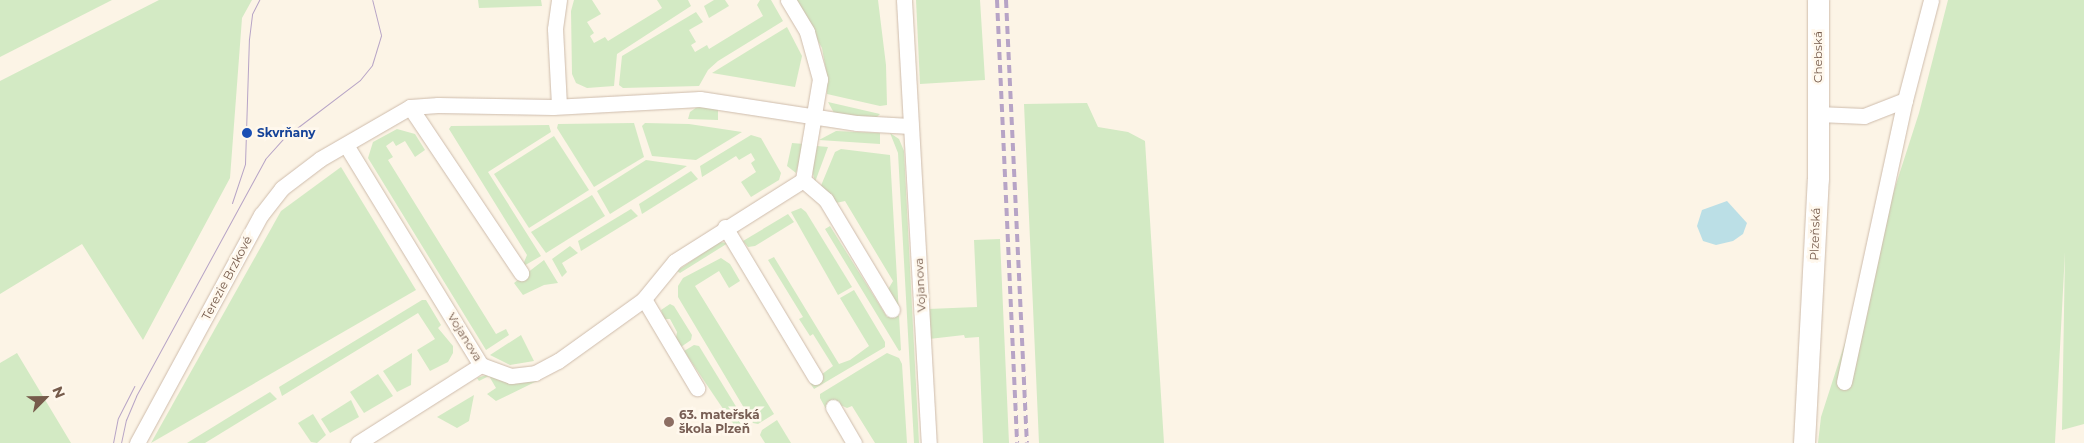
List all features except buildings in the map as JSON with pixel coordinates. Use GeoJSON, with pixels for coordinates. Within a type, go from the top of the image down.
{"type":"FeatureCollection","features":[{"type":"Feature","properties":{"kind":"main road","name":"Chebská"},"geometry":{"type":"LineString","coordinates":[[1818,0],[1818,114]]}},
{"type":"Feature","properties":{"kind":"main road","name":"Plzeňská"},"geometry":{"type":"LineString","coordinates":[[1804,443],[1810,351],[1818,114]]}},
{"type":"Feature","properties":{"kind":"street"},"geometry":{"type":"LineString","coordinates":[[559,0],[555,29],[559,106]]}},
{"type":"Feature","properties":{"kind":"street"},"geometry":{"type":"LineString","coordinates":[[788,0],[814,50],[820,79],[803,180],[826,200],[892,310]]}},
{"type":"Feature","properties":{"kind":"street","name":"Vojanova"},"geometry":{"type":"LineString","coordinates":[[904,0],[929,443]]}},
{"type":"Feature","properties":{"kind":"street"},"geometry":{"type":"LineString","coordinates":[[1844,382],[1905,100],[1931,0]]}},
{"type":"Feature","properties":{"kind":"street"},"geometry":{"type":"LineString","coordinates":[[346,145],[410,107],[438,104],[559,106],[700,99],[815,117],[910,126]]}},
{"type":"Feature","properties":{"kind":"street"},"geometry":{"type":"LineString","coordinates":[[1818,114],[1864,116],[1905,100]]}},
{"type":"Feature","properties":{"kind":"street"},"geometry":{"type":"LineString","coordinates":[[410,107],[521,273]]}},
{"type":"Feature","properties":{"kind":"street","name":"Vojanova"},"geometry":{"type":"LineString","coordinates":[[346,145],[482,365],[511,376],[535,373],[558,361],[644,299],[675,261],[803,180]]}},
{"type":"Feature","properties":{"kind":"street","name":"Terezie Brzkové"},"geometry":{"type":"LineString","coordinates":[[138,442],[261,215],[292,178],[346,145]]}},
{"type":"Feature","properties":{"kind":"street"},"geometry":{"type":"LineString","coordinates":[[726,227],[815,377]]}},
{"type":"Feature","properties":{"kind":"street"},"geometry":{"type":"LineString","coordinates":[[644,299],[697,388]]}},
{"type":"Feature","properties":{"kind":"street"},"geometry":{"type":"LineString","coordinates":[[358,443],[482,365]]}},
{"type":"Feature","properties":{"kind":"street"},"geometry":{"type":"LineString","coordinates":[[833,406],[854,443]]}},
{"type":"Feature","properties":{"kind":"green space"},"geometry":{"type":"Polygon","coordinates":[[[0,0],[112,0],[0,57],[0,0]]]}},
{"type":"Feature","properties":{"kind":"green space"},"geometry":{"type":"Polygon","coordinates":[[[159,0],[252,0],[242,18],[230,178],[143,340],[82,244],[0,294],[0,81],[159,0]]]}},
{"type":"Feature","properties":{"kind":"green space"},"geometry":{"type":"Polygon","coordinates":[[[478,0],[541,0],[542,6],[479,8],[478,0]]]}},
{"type":"Feature","properties":{"kind":"green space"},"geometry":{"type":"Polygon","coordinates":[[[574,0],[592,0],[601,14],[587,22],[594,33],[590,36],[594,43],[605,37],[608,41],[662,8],[657,0],[688,0],[691,6],[617,54],[614,86],[587,88],[576,83],[572,74],[571,11],[574,0]]]}},
{"type":"Feature","properties":{"kind":"green space"},"geometry":{"type":"Polygon","coordinates":[[[714,0],[725,0],[729,6],[709,18],[704,6],[714,0]]]}},
{"type":"Feature","properties":{"kind":"green space"},"geometry":{"type":"Polygon","coordinates":[[[760,0],[771,0],[783,21],[718,61],[708,70],[699,86],[623,88],[619,85],[622,56],[696,12],[703,22],[689,30],[696,42],[691,45],[695,52],[707,45],[709,49],[763,16],[757,5],[760,0]]]}},
{"type":"Feature","properties":{"kind":"green space"},"geometry":{"type":"Polygon","coordinates":[[[794,0],[878,0],[886,65],[887,105],[880,106],[827,94],[827,76],[822,48],[794,0]]]}},
{"type":"Feature","properties":{"kind":"green space"},"geometry":{"type":"Polygon","coordinates":[[[916,0],[980,0],[985,80],[920,84],[916,0]]]}},
{"type":"Feature","properties":{"kind":"green space"},"geometry":{"type":"Polygon","coordinates":[[[1948,0],[2084,0],[2084,424],[2062,430],[2065,252],[2055,443],[1818,443],[1821,417],[1919,113],[1948,0]]]}},
{"type":"Feature","properties":{"kind":"green space"},"geometry":{"type":"Polygon","coordinates":[[[787,27],[802,56],[795,87],[712,73],[787,27]]]}},
{"type":"Feature","properties":{"kind":"green space"},"geometry":{"type":"Polygon","coordinates":[[[828,102],[880,114],[876,118],[834,113],[828,102]]]}},
{"type":"Feature","properties":{"kind":"green space"},"geometry":{"type":"Polygon","coordinates":[[[1087,103],[1098,127],[1128,132],[1145,141],[1164,443],[1039,443],[1024,104],[1087,103]]]}},
{"type":"Feature","properties":{"kind":"green space"},"geometry":{"type":"Polygon","coordinates":[[[697,107],[718,109],[718,120],[688,119],[690,112],[697,107]]]}},
{"type":"Feature","properties":{"kind":"green space"},"geometry":{"type":"Polygon","coordinates":[[[634,123],[644,157],[594,187],[557,128],[558,124],[634,123]]]}},
{"type":"Feature","properties":{"kind":"green space"},"geometry":{"type":"Polygon","coordinates":[[[645,123],[689,124],[742,132],[696,160],[652,156],[642,126],[645,123]]]}},
{"type":"Feature","properties":{"kind":"green space"},"geometry":{"type":"Polygon","coordinates":[[[549,125],[551,132],[488,172],[541,256],[522,267],[527,255],[449,129],[451,126],[549,125]]]}},
{"type":"Feature","properties":{"kind":"green space"},"geometry":{"type":"Polygon","coordinates":[[[397,129],[415,134],[425,150],[415,157],[405,141],[396,146],[393,141],[386,146],[393,157],[388,160],[496,334],[506,329],[509,335],[486,350],[368,158],[373,142],[397,129]]]}},
{"type":"Feature","properties":{"kind":"green space"},"geometry":{"type":"Polygon","coordinates":[[[836,131],[880,133],[880,144],[819,140],[836,131]]]}},
{"type":"Feature","properties":{"kind":"green space"},"geometry":{"type":"Polygon","coordinates":[[[890,133],[899,139],[904,151],[919,443],[914,443],[898,153],[890,133]]]}},
{"type":"Feature","properties":{"kind":"green space"},"geometry":{"type":"Polygon","coordinates":[[[751,135],[761,138],[781,173],[779,180],[751,197],[741,182],[756,172],[751,163],[755,160],[751,153],[739,160],[736,156],[702,177],[700,166],[751,135]]]}},
{"type":"Feature","properties":{"kind":"green space"},"geometry":{"type":"Polygon","coordinates":[[[554,136],[589,190],[529,228],[494,174],[554,136]]]}},
{"type":"Feature","properties":{"kind":"green space"},"geometry":{"type":"Polygon","coordinates":[[[792,143],[804,144],[796,173],[787,166],[792,143]]]}},
{"type":"Feature","properties":{"kind":"green space"},"geometry":{"type":"Polygon","coordinates":[[[817,146],[828,147],[815,182],[812,170],[817,146]]]}},
{"type":"Feature","properties":{"kind":"green space"},"geometry":{"type":"Polygon","coordinates":[[[841,149],[890,155],[901,350],[899,351],[825,229],[830,226],[887,317],[897,308],[887,291],[893,281],[845,201],[836,203],[820,188],[835,152],[841,149]]]}},
{"type":"Feature","properties":{"kind":"green space"},"geometry":{"type":"Polygon","coordinates":[[[646,160],[687,166],[610,214],[597,191],[646,160]]]}},
{"type":"Feature","properties":{"kind":"green space"},"geometry":{"type":"Polygon","coordinates":[[[341,167],[416,290],[151,443],[281,211],[341,167]]]}},
{"type":"Feature","properties":{"kind":"green space"},"geometry":{"type":"Polygon","coordinates":[[[691,171],[698,179],[642,214],[639,204],[691,171]]]}},
{"type":"Feature","properties":{"kind":"green space"},"geometry":{"type":"Polygon","coordinates":[[[592,195],[605,216],[546,253],[531,232],[592,195]]]}},
{"type":"Feature","properties":{"kind":"green space"},"geometry":{"type":"Polygon","coordinates":[[[801,208],[806,212],[852,287],[838,295],[791,212],[801,208]]]}},
{"type":"Feature","properties":{"kind":"green space"},"geometry":{"type":"Polygon","coordinates":[[[631,209],[638,216],[581,251],[578,241],[631,209]]]}},
{"type":"Feature","properties":{"kind":"green space"},"geometry":{"type":"Polygon","coordinates":[[[788,214],[794,222],[755,246],[748,247],[743,241],[788,214]]]}},
{"type":"Feature","properties":{"kind":"green space"},"geometry":{"type":"Polygon","coordinates":[[[1000,239],[1009,443],[983,443],[979,337],[965,338],[964,335],[929,339],[928,309],[977,307],[974,240],[1000,239]]]}},
{"type":"Feature","properties":{"kind":"green space"},"geometry":{"type":"Polygon","coordinates":[[[719,242],[728,243],[680,273],[677,271],[719,242]]]}},
{"type":"Feature","properties":{"kind":"green space"},"geometry":{"type":"Polygon","coordinates":[[[570,246],[578,253],[562,263],[567,272],[562,277],[552,259],[570,246]]]}},
{"type":"Feature","properties":{"kind":"green space"},"geometry":{"type":"Polygon","coordinates":[[[774,257],[839,364],[850,360],[869,346],[840,298],[854,290],[885,342],[885,347],[814,389],[810,383],[833,366],[813,334],[810,336],[799,319],[803,317],[768,260],[774,257]]]}},
{"type":"Feature","properties":{"kind":"green space"},"geometry":{"type":"Polygon","coordinates":[[[721,258],[730,264],[740,281],[729,288],[719,271],[695,286],[774,414],[758,424],[753,423],[678,297],[678,286],[683,278],[721,258]]]}},
{"type":"Feature","properties":{"kind":"green space"},"geometry":{"type":"Polygon","coordinates":[[[544,260],[558,283],[544,285],[523,295],[514,283],[544,260]]]}},
{"type":"Feature","properties":{"kind":"green space"},"geometry":{"type":"Polygon","coordinates":[[[422,300],[426,300],[441,325],[438,328],[453,346],[453,353],[448,362],[430,371],[417,350],[435,339],[418,313],[282,396],[279,387],[422,300]]]}},
{"type":"Feature","properties":{"kind":"green space"},"geometry":{"type":"Polygon","coordinates":[[[670,304],[674,306],[692,335],[691,340],[681,347],[676,338],[677,332],[670,319],[664,319],[661,310],[670,304]]]}},
{"type":"Feature","properties":{"kind":"green space"},"geometry":{"type":"Polygon","coordinates":[[[521,335],[534,361],[510,365],[490,355],[521,335]]]}},
{"type":"Feature","properties":{"kind":"green space"},"geometry":{"type":"Polygon","coordinates":[[[694,345],[699,346],[748,426],[740,434],[684,351],[694,345]]]}},
{"type":"Feature","properties":{"kind":"green space"},"geometry":{"type":"Polygon","coordinates":[[[17,353],[71,443],[0,443],[0,363],[17,353]]]}},
{"type":"Feature","properties":{"kind":"green space"},"geometry":{"type":"Polygon","coordinates":[[[412,353],[411,385],[397,392],[383,371],[412,353]]]}},
{"type":"Feature","properties":{"kind":"green space"},"geometry":{"type":"Polygon","coordinates":[[[887,353],[899,358],[902,364],[907,443],[875,443],[852,406],[847,408],[838,404],[827,411],[820,398],[820,394],[887,353]]]}},
{"type":"Feature","properties":{"kind":"green space"},"geometry":{"type":"Polygon","coordinates":[[[378,374],[393,396],[364,413],[350,392],[378,374]]]}},
{"type":"Feature","properties":{"kind":"green space"},"geometry":{"type":"Polygon","coordinates":[[[486,375],[510,382],[537,381],[496,401],[487,394],[496,388],[489,376],[479,381],[477,378],[486,375]]]}},
{"type":"Feature","properties":{"kind":"green space"},"geometry":{"type":"Polygon","coordinates":[[[270,392],[277,399],[205,443],[187,443],[270,392]]]}},
{"type":"Feature","properties":{"kind":"green space"},"geometry":{"type":"Polygon","coordinates":[[[474,395],[469,421],[457,428],[437,417],[474,395]]]}},
{"type":"Feature","properties":{"kind":"green space"},"geometry":{"type":"Polygon","coordinates":[[[351,400],[359,417],[330,433],[321,419],[351,400]]]}},
{"type":"Feature","properties":{"kind":"green space"},"geometry":{"type":"Polygon","coordinates":[[[313,414],[326,435],[317,443],[311,442],[298,423],[313,414]]]}},
{"type":"Feature","properties":{"kind":"green space"},"geometry":{"type":"Polygon","coordinates":[[[777,420],[791,443],[765,443],[760,435],[762,430],[777,420]]]}},
{"type":"Feature","properties":{"kind":"water"},"geometry":{"type":"Polygon","coordinates":[[[1727,201],[1747,223],[1743,234],[1733,241],[1716,245],[1703,241],[1697,226],[1702,210],[1727,201]]]}},
{"type":"Feature","properties":{"kind":"tram line"},"geometry":{"type":"LineString","coordinates":[[232,203],[245,164],[249,39],[252,14],[259,0]]}},
{"type":"Feature","properties":{"kind":"tram line"},"geometry":{"type":"LineString","coordinates":[[121,443],[126,420],[136,396],[265,159],[285,137],[360,80],[372,65],[381,35],[372,0]]}},
{"type":"Feature","properties":{"kind":"tram line"},"geometry":{"type":"LineString","coordinates":[[113,443],[118,418],[134,386]]}},
{"type":"Feature","properties":{"kind":"railway"},"geometry":{"type":"LineString","coordinates":[[997,0],[1017,443]]}},
{"type":"Feature","properties":{"kind":"railway"},"geometry":{"type":"LineString","coordinates":[[1006,0],[1027,443]]}},
{"type":"Feature","properties":{"kind":"place","name":"Skvrňany"},"geometry":{"type":"Point","coordinates":[247,133]}},
{"type":"Feature","properties":{"kind":"place","name":"63. mateřská škola Plzeň"},"geometry":{"type":"Point","coordinates":[669,422]}}]}
